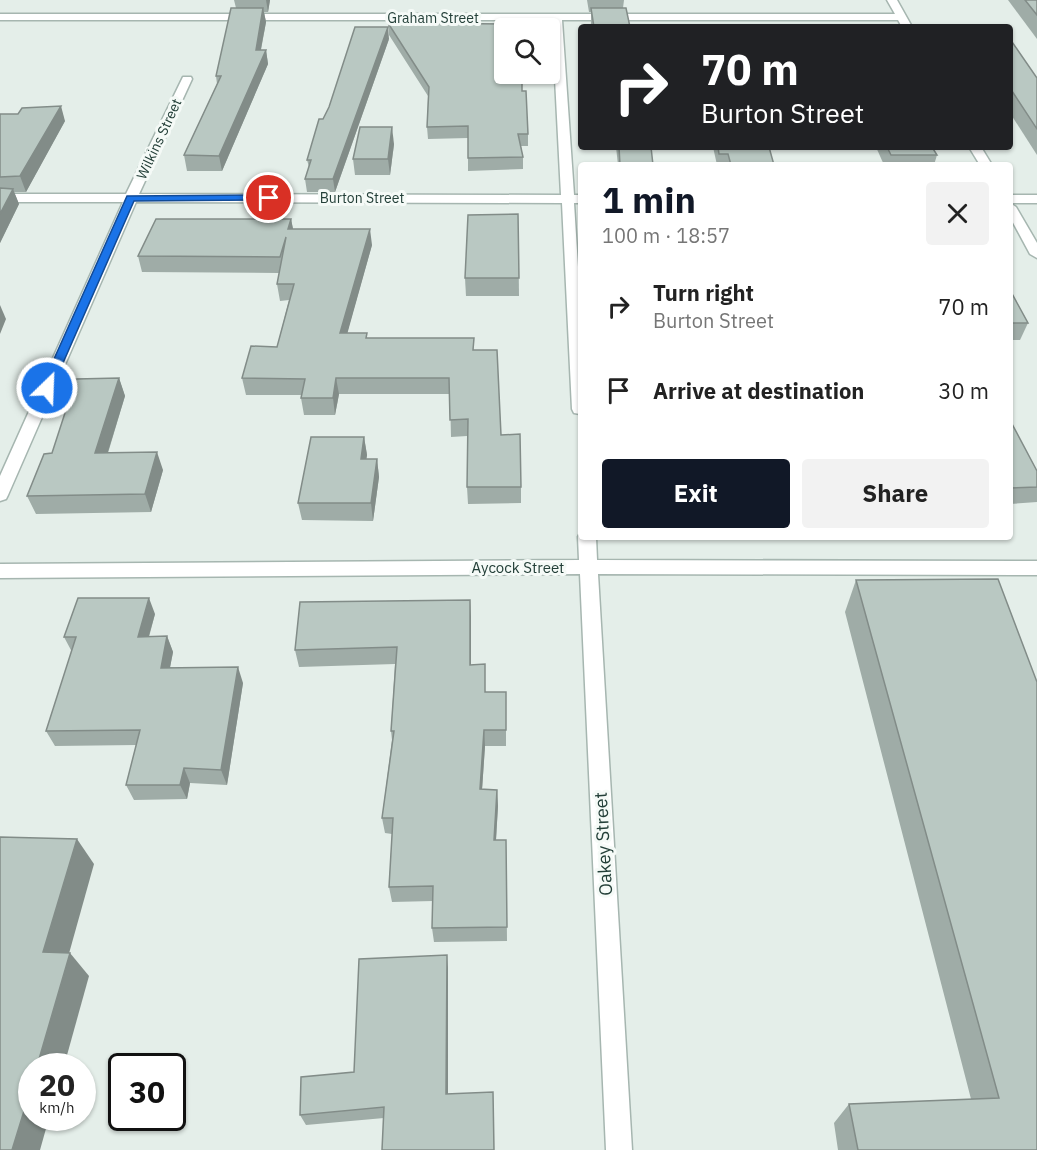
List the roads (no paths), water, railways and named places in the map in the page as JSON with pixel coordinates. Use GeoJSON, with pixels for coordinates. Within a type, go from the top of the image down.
{"type":"FeatureCollection","features":[{"type":"Feature","properties":{"kind":"street"},"geometry":{"type":"LineString","coordinates":[[892,0],[905,24]]}},
{"type":"Feature","properties":{"kind":"street","name":"Graham Street"},"geometry":{"type":"LineString","coordinates":[[0,17],[901,17]]}},
{"type":"Feature","properties":{"kind":"street"},"geometry":{"type":"LineString","coordinates":[[560,48],[575,199],[578,325]]}},
{"type":"Feature","properties":{"kind":"street","name":"Wilkins Street"},"geometry":{"type":"LineString","coordinates":[[0,495],[131,198],[187,79]]}},
{"type":"Feature","properties":{"kind":"street","name":"Burton Street"},"geometry":{"type":"LineString","coordinates":[[0,198],[575,199]]}},
{"type":"Feature","properties":{"kind":"street"},"geometry":{"type":"LineString","coordinates":[[1013,199],[1037,199]]}},
{"type":"Feature","properties":{"kind":"street"},"geometry":{"type":"LineString","coordinates":[[1013,212],[1037,254]]}},
{"type":"Feature","properties":{"kind":"street","name":"Oakey Street"},"geometry":{"type":"LineString","coordinates":[[587,540],[620,1150]]}},
{"type":"Feature","properties":{"kind":"street","name":"Aycock Street"},"geometry":{"type":"LineString","coordinates":[[0,571],[589,567],[1037,568]]}}]}
